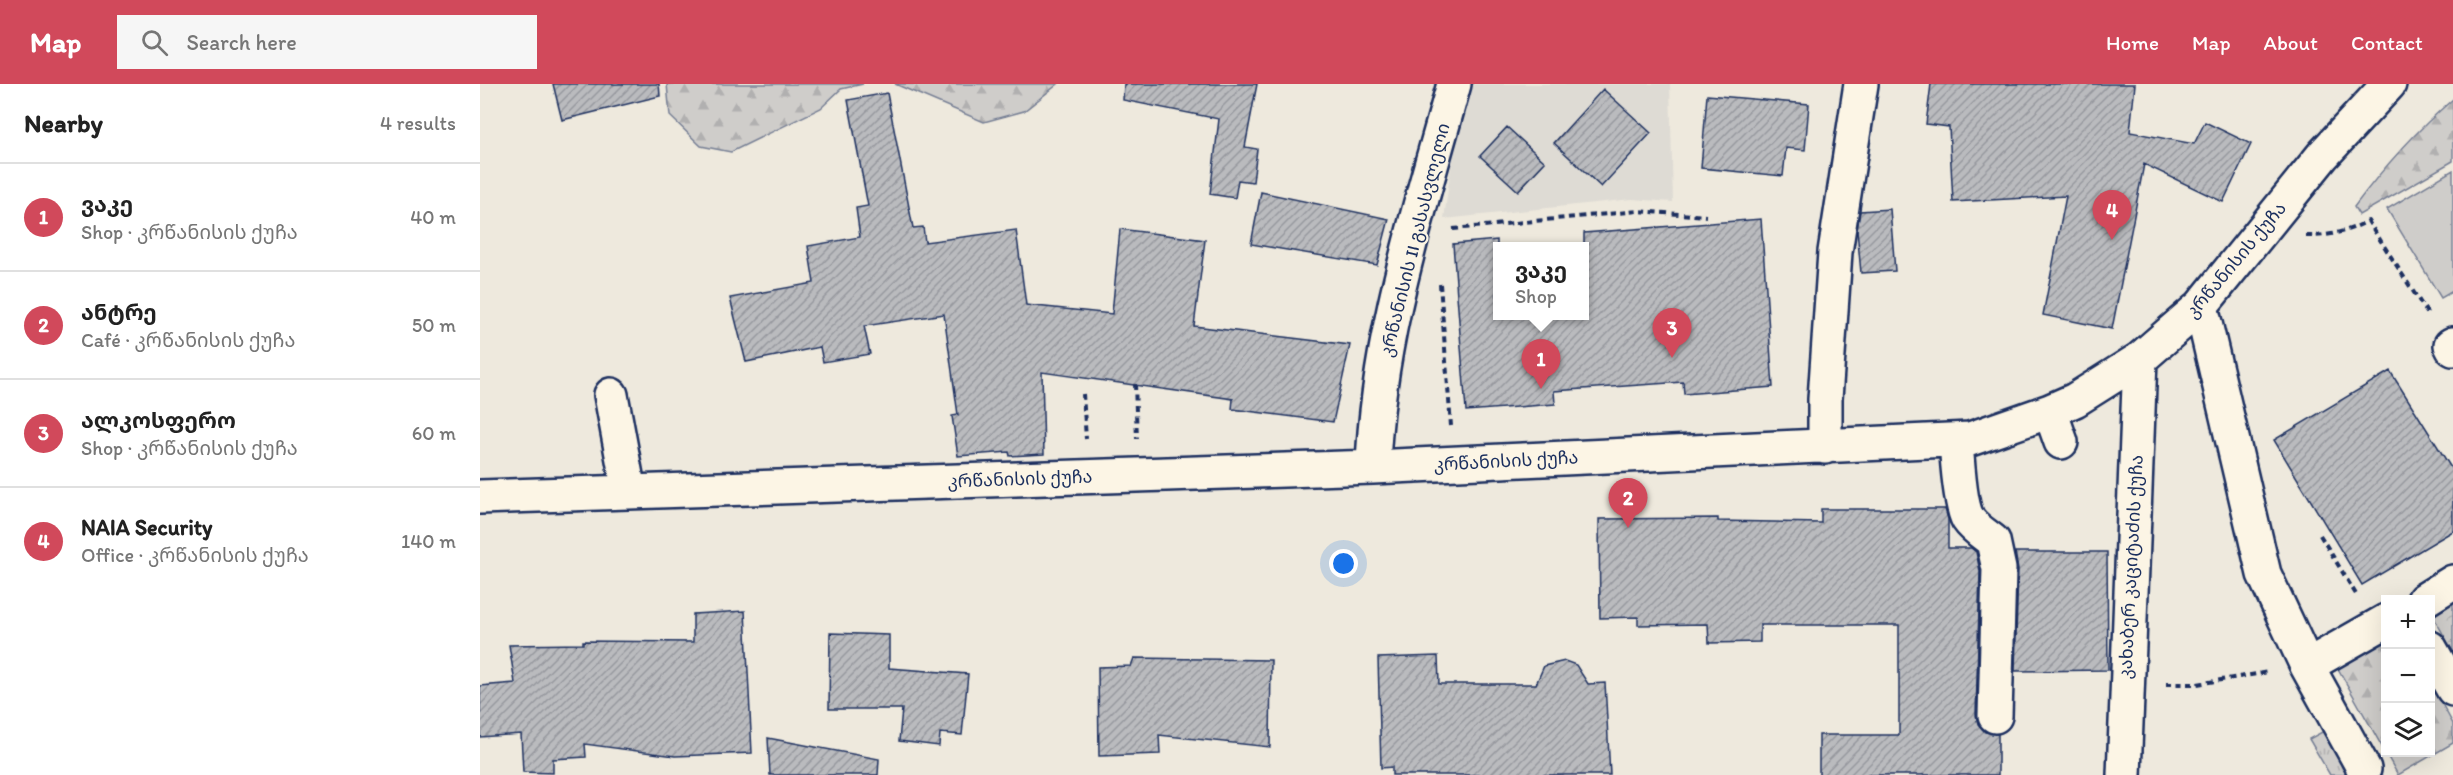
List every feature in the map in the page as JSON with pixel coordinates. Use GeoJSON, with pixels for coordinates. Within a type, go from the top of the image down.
{"type":"FeatureCollection","features":[{"type":"Feature","properties":{"kind":"street","name":"კრწანისის II გასასვლელი"},"geometry":{"type":"LineString","coordinates":[[1373,467],[1376,424],[1400,285],[1454,84]]}},
{"type":"Feature","properties":{"kind":"street"},"geometry":{"type":"LineString","coordinates":[[1825,447],[1825,399],[1836,252],[1861,84]]}},
{"type":"Feature","properties":{"kind":"street","name":"კრწანისის ქუჩა"},"geometry":{"type":"LineString","coordinates":[[480,497],[1373,467],[1970,439],[2075,400],[2140,359],[2201,306],[2323,155],[2389,84]]}},
{"type":"Feature","properties":{"kind":"street"},"geometry":{"type":"LineString","coordinates":[[2201,306],[2264,574],[2307,666],[2364,770]]}},
{"type":"Feature","properties":{"kind":"street","name":"კახაბერ კაციტაძის ქუჩა"},"geometry":{"type":"LineString","coordinates":[[2124,775],[2140,359]]}},
{"type":"Feature","properties":{"kind":"street"},"geometry":{"type":"LineString","coordinates":[[611,395],[629,492]]}},
{"type":"Feature","properties":{"kind":"street"},"geometry":{"type":"LineString","coordinates":[[2050,411],[2061,442]]}},
{"type":"Feature","properties":{"kind":"street"},"geometry":{"type":"LineString","coordinates":[[1956,440],[1957,466],[1967,517],[1978,530],[1993,541],[1999,569],[1995,716]]}},
{"type":"Feature","properties":{"kind":"street"},"geometry":{"type":"LineString","coordinates":[[2432,595],[2453,582]]}},
{"type":"Feature","properties":{"kind":"street"},"geometry":{"type":"LineString","coordinates":[[2307,666],[2381,624]]}},
{"type":"Feature","properties":{"kind":"street"},"geometry":{"type":"LineString","coordinates":[[2431,649],[2453,689]]}},
{"type":"Feature","properties":{"kind":"path"},"geometry":{"type":"LineString","coordinates":[[1447,231],[1458,227],[1638,211],[1706,216]]}},
{"type":"Feature","properties":{"kind":"path"},"geometry":{"type":"LineString","coordinates":[[2300,236],[2327,236],[2352,230],[2368,221],[2452,346]]}},
{"type":"Feature","properties":{"kind":"path"},"geometry":{"type":"LineString","coordinates":[[1439,272],[1451,430]]}},
{"type":"Feature","properties":{"kind":"path"},"geometry":{"type":"LineString","coordinates":[[1135,384],[1137,449]]}},
{"type":"Feature","properties":{"kind":"path"},"geometry":{"type":"LineString","coordinates":[[1083,394],[1086,441]]}},
{"type":"Feature","properties":{"kind":"path"},"geometry":{"type":"LineString","coordinates":[[2320,535],[2381,624]]}},
{"type":"Feature","properties":{"kind":"path"},"geometry":{"type":"LineString","coordinates":[[2126,684],[2197,684],[2307,666]]}},
{"type":"Feature","properties":{"kind":"shaded area"},"geometry":{"type":"Polygon","coordinates":[[[1466,84],[1670,84],[1673,202],[1632,199],[1444,219],[1457,123],[1466,84]]]}},
{"type":"Feature","properties":{"kind":"green space"},"geometry":{"type":"Polygon","coordinates":[[[667,84],[863,84],[841,89],[821,108],[731,152],[701,146],[670,116],[667,84]]]}},
{"type":"Feature","properties":{"kind":"green space"},"geometry":{"type":"Polygon","coordinates":[[[895,84],[1058,84],[1024,111],[984,122],[895,84]]]}},
{"type":"Feature","properties":{"kind":"green space"},"geometry":{"type":"Polygon","coordinates":[[[2453,99],[2453,161],[2359,215],[2354,207],[2376,178],[2400,150],[2453,99]]]}},
{"type":"Feature","properties":{"kind":"green space"},"geometry":{"type":"Polygon","coordinates":[[[2453,170],[2453,291],[2441,298],[2387,209],[2453,170]]]}},
{"type":"Feature","properties":{"kind":"green space"},"geometry":{"type":"Polygon","coordinates":[[[2453,602],[2453,652],[2435,619],[2435,612],[2453,602]]]}},
{"type":"Feature","properties":{"kind":"green space"},"geometry":{"type":"Polygon","coordinates":[[[2381,639],[2381,745],[2336,665],[2381,639]]]}},
{"type":"Feature","properties":{"kind":"green space"},"geometry":{"type":"Polygon","coordinates":[[[2435,691],[2453,724],[2453,743],[2435,753],[2435,691]]]}},
{"type":"Feature","properties":{"kind":"green space"},"geometry":{"type":"Polygon","coordinates":[[[2324,731],[2351,775],[2330,775],[2309,739],[2324,731]]]}},
{"type":"Feature","properties":{"kind":"green space"},"geometry":{"type":"Polygon","coordinates":[[[2388,757],[2429,757],[2398,775],[2388,757]]]}},
{"type":"Feature","properties":{"kind":"building"},"geometry":{"type":"Polygon","coordinates":[[[553,84],[659,84],[660,96],[562,120],[553,84]]]}},
{"type":"Feature","properties":{"kind":"building"},"geometry":{"type":"Polygon","coordinates":[[[1124,84],[1257,84],[1245,147],[1257,149],[1253,182],[1238,180],[1235,198],[1210,194],[1219,119],[1123,100],[1124,84]]]}},
{"type":"Feature","properties":{"kind":"building"},"geometry":{"type":"Polygon","coordinates":[[[1931,84],[2135,84],[2130,132],[2194,144],[2205,122],[2251,144],[2223,202],[2144,164],[2112,329],[2043,315],[2066,196],[1953,202],[1949,127],[1926,124],[1931,84]]]}},
{"type":"Feature","properties":{"kind":"building"},"geometry":{"type":"Polygon","coordinates":[[[1603,89],[1651,133],[1601,187],[1554,143],[1603,89]]]}},
{"type":"Feature","properties":{"kind":"building"},"geometry":{"type":"Polygon","coordinates":[[[887,93],[913,228],[923,227],[925,242],[1016,230],[1026,305],[1112,314],[1120,229],[1205,240],[1194,326],[1350,345],[1333,422],[1232,409],[1233,399],[1042,372],[1044,454],[1010,456],[1009,452],[958,456],[952,416],[958,415],[944,314],[864,326],[870,354],[823,362],[820,347],[746,362],[730,298],[814,283],[808,246],[860,237],[856,208],[868,206],[848,100],[887,93]]]}},
{"type":"Feature","properties":{"kind":"building"},"geometry":{"type":"Polygon","coordinates":[[[1707,95],[1809,104],[1805,150],[1786,148],[1783,176],[1701,168],[1707,95]]]}},
{"type":"Feature","properties":{"kind":"building"},"geometry":{"type":"Polygon","coordinates":[[[1507,127],[1545,162],[1518,191],[1480,156],[1507,127]]]}},
{"type":"Feature","properties":{"kind":"building"},"geometry":{"type":"Polygon","coordinates":[[[1261,192],[1389,219],[1377,265],[1251,244],[1261,192]]]}},
{"type":"Feature","properties":{"kind":"building"},"geometry":{"type":"Polygon","coordinates":[[[1890,209],[1895,271],[1861,273],[1857,230],[1860,211],[1890,209]]]}},
{"type":"Feature","properties":{"kind":"building"},"geometry":{"type":"Polygon","coordinates":[[[1761,219],[1773,387],[1684,394],[1683,382],[1554,391],[1555,404],[1466,411],[1453,244],[1497,240],[1493,242],[1493,320],[1589,320],[1589,242],[1584,242],[1584,233],[1761,219]]]}},
{"type":"Feature","properties":{"kind":"building"},"geometry":{"type":"Polygon","coordinates":[[[2390,371],[2453,471],[2453,531],[2362,585],[2274,440],[2390,371]]]}},
{"type":"Feature","properties":{"kind":"building"},"geometry":{"type":"Polygon","coordinates":[[[1821,509],[1945,509],[1948,519],[1948,548],[1971,548],[1976,552],[1980,571],[1976,715],[1978,724],[1985,732],[1998,734],[1998,775],[1819,775],[1819,735],[1899,735],[1899,625],[1760,625],[1760,642],[1709,643],[1708,624],[1638,625],[1638,617],[1600,618],[1599,519],[1718,518],[1718,521],[1821,523],[1821,509]]]}},
{"type":"Feature","properties":{"kind":"building"},"geometry":{"type":"Polygon","coordinates":[[[2015,552],[2107,552],[2108,670],[2015,671],[2018,569],[2015,552]]]}},
{"type":"Feature","properties":{"kind":"building"},"geometry":{"type":"Polygon","coordinates":[[[745,611],[752,753],[675,756],[585,744],[586,757],[553,759],[553,773],[523,772],[521,734],[480,737],[480,686],[515,683],[509,645],[583,644],[583,641],[693,642],[693,614],[745,611]]]}},
{"type":"Feature","properties":{"kind":"building"},"geometry":{"type":"Polygon","coordinates":[[[830,633],[889,635],[889,668],[968,674],[962,735],[940,733],[939,746],[899,741],[902,709],[829,709],[830,633]]]}},
{"type":"Feature","properties":{"kind":"building"},"geometry":{"type":"Polygon","coordinates":[[[1438,656],[1439,684],[1536,684],[1544,666],[1565,661],[1576,665],[1588,684],[1605,683],[1610,775],[1392,775],[1392,767],[1381,768],[1378,658],[1438,656]]]}},
{"type":"Feature","properties":{"kind":"building"},"geometry":{"type":"Polygon","coordinates":[[[1134,658],[1271,660],[1270,747],[1159,735],[1160,754],[1099,756],[1098,667],[1131,666],[1134,658]]]}},
{"type":"Feature","properties":{"kind":"building"},"geometry":{"type":"Polygon","coordinates":[[[768,738],[879,759],[878,775],[770,775],[768,738]]]}},
{"type":"Feature","properties":{"kind":"place","name":"NAIA Security"},"geometry":{"type":"Point","coordinates":[2112,240]}},
{"type":"Feature","properties":{"kind":"place","name":"ალკოსფერო"},"geometry":{"type":"Point","coordinates":[1672,358]}},
{"type":"Feature","properties":{"kind":"place","name":"ვაკე"},"geometry":{"type":"Point","coordinates":[1541,389]}},
{"type":"Feature","properties":{"kind":"place","name":"ანტრე"},"geometry":{"type":"Point","coordinates":[1628,528]}}]}
